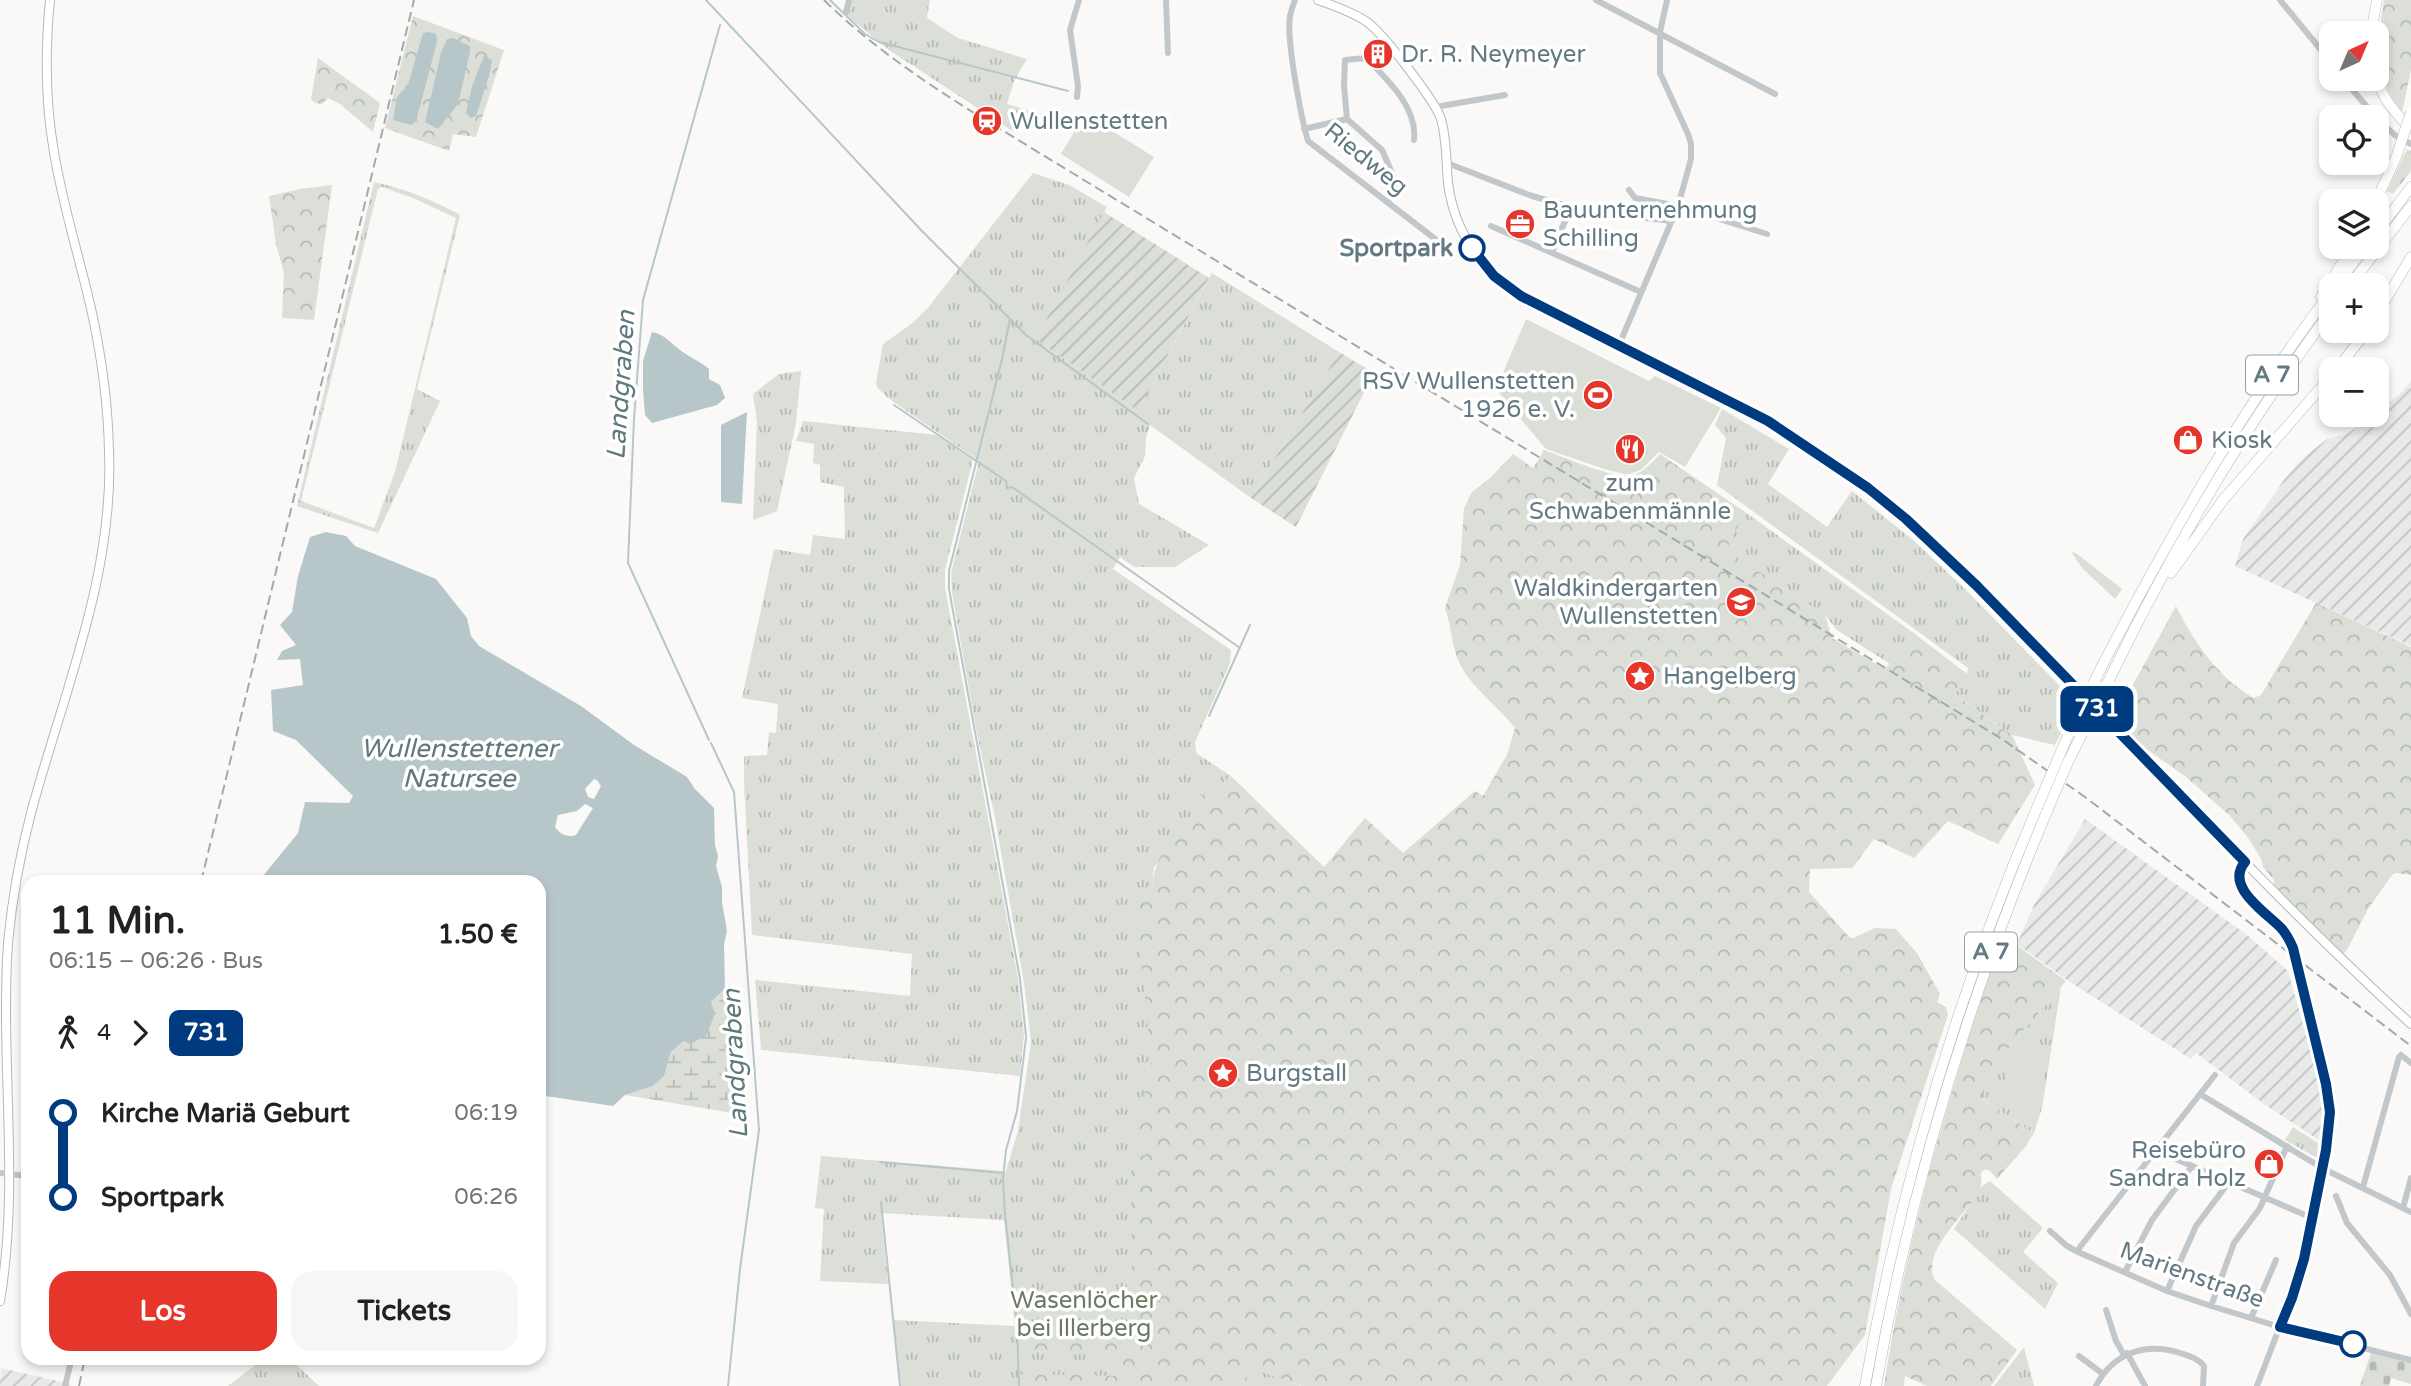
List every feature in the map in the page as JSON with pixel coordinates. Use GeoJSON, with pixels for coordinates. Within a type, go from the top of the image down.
{"type":"FeatureCollection","features":[{"type":"Feature","properties":{"kind":"highway"},"geometry":{"type":"LineString","coordinates":[[2373,21],[2377,0]]}},
{"type":"Feature","properties":{"kind":"highway"},"geometry":{"type":"LineString","coordinates":[[2382,91],[2390,106],[2411,128]]}},
{"type":"Feature","properties":{"kind":"highway"},"geometry":{"type":"LineString","coordinates":[[2381,189],[2397,155],[2411,113]]}},
{"type":"Feature","properties":{"kind":"highway"},"geometry":{"type":"LineString","coordinates":[[2389,216],[2411,187]]}},
{"type":"Feature","properties":{"kind":"highway"},"geometry":{"type":"LineString","coordinates":[[2359,273],[2411,206]]}},
{"type":"Feature","properties":{"kind":"highway"},"geometry":{"type":"LineString","coordinates":[[2389,294],[2411,257]]}},
{"type":"Feature","properties":{"kind":"highway"},"geometry":{"type":"LineString","coordinates":[[2305,325],[2344,259]]}},
{"type":"Feature","properties":{"kind":"highway"},"geometry":{"type":"LineString","coordinates":[[2345,273],[2357,259]]}},
{"type":"Feature","properties":{"kind":"highway","name":"A 7"},"geometry":{"type":"LineString","coordinates":[[1866,1386],[1896,1237],[1939,1097],[2072,726],[2180,523],[2240,425],[2319,307]]}},
{"type":"Feature","properties":{"kind":"highway","name":"A 7"},"geometry":{"type":"LineString","coordinates":[[2042,808],[2068,762],[2137,623],[2220,477],[2319,329]]}},
{"type":"Feature","properties":{"kind":"highway"},"geometry":{"type":"LineString","coordinates":[[2346,357],[2358,343]]}},
{"type":"Feature","properties":{"kind":"highway"},"geometry":{"type":"LineString","coordinates":[[2137,623],[2207,520],[2319,390]]}},
{"type":"Feature","properties":{"kind":"highway","name":"A 7"},"geometry":{"type":"LineString","coordinates":[[1876,1386],[1934,1115]]}},
{"type":"Feature","properties":{"kind":"main road"},"geometry":{"type":"LineString","coordinates":[[0,1301],[7,1225],[4,1173],[4,1023],[9,932],[30,814],[58,726],[96,588],[107,515],[110,454],[104,376],[93,317],[62,196],[53,149],[46,61],[50,0]]}},
{"type":"Feature","properties":{"kind":"main road"},"geometry":{"type":"LineString","coordinates":[[1318,0],[1332,2],[1374,27],[1435,107],[1443,128],[1454,210],[1465,236],[1494,276],[1521,296],[1768,421],[1868,488],[1906,519],[1977,586],[2245,862],[2411,1024]]}},
{"type":"Feature","properties":{"kind":"street"},"geometry":{"type":"LineString","coordinates":[[846,12],[849,0]]}},
{"type":"Feature","properties":{"kind":"street"},"geometry":{"type":"LineString","coordinates":[[1077,97],[1070,30],[1079,0]]}},
{"type":"Feature","properties":{"kind":"street"},"geometry":{"type":"LineString","coordinates":[[1166,0],[1168,53]]}},
{"type":"Feature","properties":{"kind":"street","name":"Riedweg"},"geometry":{"type":"LineString","coordinates":[[1295,0],[1289,28],[1308,141],[1443,245]]}},
{"type":"Feature","properties":{"kind":"street"},"geometry":{"type":"LineString","coordinates":[[1597,0],[1775,94]]}},
{"type":"Feature","properties":{"kind":"street"},"geometry":{"type":"LineString","coordinates":[[1619,345],[1678,206],[1691,159],[1692,144],[1660,73],[1660,32],[1667,0]]}},
{"type":"Feature","properties":{"kind":"street"},"geometry":{"type":"LineString","coordinates":[[2280,0],[2319,47]]}},
{"type":"Feature","properties":{"kind":"street"},"geometry":{"type":"LineString","coordinates":[[1387,202],[1397,190],[1396,182],[1382,150],[1348,119],[1343,64],[1345,60],[1366,58],[1382,74],[1405,104],[1416,126],[1414,140]]}},
{"type":"Feature","properties":{"kind":"street"},"geometry":{"type":"LineString","coordinates":[[2353,91],[2365,105]]}},
{"type":"Feature","properties":{"kind":"street"},"geometry":{"type":"LineString","coordinates":[[1435,107],[1505,95]]}},
{"type":"Feature","properties":{"kind":"street"},"geometry":{"type":"LineString","coordinates":[[1304,129],[1348,119]]}},
{"type":"Feature","properties":{"kind":"street"},"geometry":{"type":"LineString","coordinates":[[2389,130],[2411,144]]}},
{"type":"Feature","properties":{"kind":"street"},"geometry":{"type":"LineString","coordinates":[[1447,163],[1571,207],[1552,253]]}},
{"type":"Feature","properties":{"kind":"street"},"geometry":{"type":"LineString","coordinates":[[1629,190],[1635,198],[1678,206],[1767,234]]}},
{"type":"Feature","properties":{"kind":"street"},"geometry":{"type":"LineString","coordinates":[[1620,215],[1672,221]]}},
{"type":"Feature","properties":{"kind":"street"},"geometry":{"type":"LineString","coordinates":[[1491,226],[1641,292]]}},
{"type":"Feature","properties":{"kind":"street"},"geometry":{"type":"LineString","coordinates":[[2245,862],[2239,873],[2242,888],[2289,937],[2293,948],[2329,1101],[2328,1139],[2299,1276],[2257,1386]]}},
{"type":"Feature","properties":{"kind":"street"},"geometry":{"type":"LineString","coordinates":[[2363,1187],[2401,1055],[2411,1063]]}},
{"type":"Feature","properties":{"kind":"street"},"geometry":{"type":"LineString","coordinates":[[2078,1252],[2215,1075]]}},
{"type":"Feature","properties":{"kind":"street"},"geometry":{"type":"LineString","coordinates":[[2200,1094],[2322,1168],[2411,1212]]}},
{"type":"Feature","properties":{"kind":"street"},"geometry":{"type":"LineString","coordinates":[[2211,1306],[2234,1243],[2265,1198],[2287,1146]]}},
{"type":"Feature","properties":{"kind":"street"},"geometry":{"type":"LineString","coordinates":[[2155,1150],[2312,1219]]}},
{"type":"Feature","properties":{"kind":"street"},"geometry":{"type":"LineString","coordinates":[[2125,1272],[2151,1220],[2192,1166]]}},
{"type":"Feature","properties":{"kind":"street"},"geometry":{"type":"LineString","coordinates":[[2403,1208],[2411,1178]]}},
{"type":"Feature","properties":{"kind":"street"},"geometry":{"type":"LineString","coordinates":[[2167,1291],[2196,1226],[2229,1182]]}},
{"type":"Feature","properties":{"kind":"street"},"geometry":{"type":"LineString","coordinates":[[2336,1196],[2347,1223],[2390,1275],[2411,1314]]}},
{"type":"Feature","properties":{"kind":"street","name":"Marienstraße"},"geometry":{"type":"LineString","coordinates":[[2050,1231],[2078,1252],[2167,1291],[2280,1327],[2411,1360]]}},
{"type":"Feature","properties":{"kind":"street"},"geometry":{"type":"LineString","coordinates":[[2251,1318],[2276,1260]]}},
{"type":"Feature","properties":{"kind":"street"},"geometry":{"type":"LineString","coordinates":[[2106,1310],[2116,1341],[2145,1386]]}},
{"type":"Feature","properties":{"kind":"street"},"geometry":{"type":"LineString","coordinates":[[2095,1386],[2103,1374],[2126,1354],[2150,1347],[2169,1349],[2194,1357],[2204,1366],[2203,1386]]}},
{"type":"Feature","properties":{"kind":"street"},"geometry":{"type":"LineString","coordinates":[[2079,1356],[2103,1374]]}},
{"type":"Feature","properties":{"kind":"street"},"geometry":{"type":"LineString","coordinates":[[65,1386],[70,1365]]}},
{"type":"Feature","properties":{"kind":"shaded area"},"geometry":{"type":"Polygon","coordinates":[[[2411,381],[2411,646],[2235,566],[2243,539],[2286,477],[2303,458],[2327,439],[2347,434],[2357,427],[2389,427],[2389,402],[2411,381]]]}},
{"type":"Feature","properties":{"kind":"shaded area"},"geometry":{"type":"Polygon","coordinates":[[[2085,819],[2246,934],[2288,971],[2317,1074],[2322,1105],[2323,1143],[2264,1104],[2196,1053],[2191,1059],[2067,980],[2017,944],[2034,905],[2085,819]]]}},
{"type":"Feature","properties":{"kind":"shaded area"},"geometry":{"type":"Polygon","coordinates":[[[1,1368],[71,1384],[0,1386],[1,1368]]]}},
{"type":"Feature","properties":{"kind":"green space"},"geometry":{"type":"Polygon","coordinates":[[[849,0],[930,0],[927,18],[958,38],[1027,59],[1014,81],[1007,104],[1068,122],[1064,129],[1053,125],[1048,131],[1044,131],[1023,118],[1014,132],[889,50],[845,14],[849,0]]]}},
{"type":"Feature","properties":{"kind":"green space"},"geometry":{"type":"Polygon","coordinates":[[[2384,0],[2411,0],[2411,70],[2402,113],[2389,91],[2389,21],[2381,21],[2384,0]]]}},
{"type":"Feature","properties":{"kind":"green space"},"geometry":{"type":"Polygon","coordinates":[[[413,16],[504,50],[476,137],[453,134],[449,151],[385,128],[413,16]]]}},
{"type":"Feature","properties":{"kind":"green space"},"geometry":{"type":"Polygon","coordinates":[[[318,58],[380,103],[373,132],[340,104],[328,98],[322,104],[311,99],[318,58]]]}},
{"type":"Feature","properties":{"kind":"green space"},"geometry":{"type":"Polygon","coordinates":[[[1085,114],[1154,157],[1129,197],[1061,154],[1085,114]]]}},
{"type":"Feature","properties":{"kind":"green space"},"geometry":{"type":"Polygon","coordinates":[[[2407,149],[2411,151],[2411,171],[2393,194],[2388,189],[2407,149]]]}},
{"type":"Feature","properties":{"kind":"green space","name":"Wasenlöcher bei Illerberg"},"geometry":{"type":"Polygon","coordinates":[[[1033,173],[1069,185],[1107,207],[1036,339],[1138,411],[1212,273],[1339,352],[1251,498],[1150,425],[1145,456],[1134,478],[1139,504],[1209,545],[1175,567],[1134,567],[1120,557],[1113,569],[1231,650],[1230,663],[1195,742],[1199,755],[1231,776],[1216,788],[1196,798],[1187,830],[1154,867],[1152,888],[1194,1386],[900,1386],[893,1320],[1015,1326],[1004,1220],[881,1213],[888,1284],[820,1281],[824,1209],[815,1208],[821,1156],[1003,1171],[1005,1174],[1018,1131],[1031,1042],[1024,983],[952,593],[951,573],[979,461],[888,398],[877,387],[876,382],[883,344],[927,309],[1033,173]]]}},
{"type":"Feature","properties":{"kind":"green space"},"geometry":{"type":"Polygon","coordinates":[[[374,182],[440,204],[460,215],[417,389],[440,401],[378,533],[297,506],[374,182]],[[382,187],[378,189],[301,501],[374,528],[395,472],[456,218],[382,187]]]}},
{"type":"Feature","properties":{"kind":"green space"},"geometry":{"type":"Polygon","coordinates":[[[332,185],[314,320],[282,318],[284,273],[276,244],[269,196],[332,185]]]}},
{"type":"Feature","properties":{"kind":"green space"},"geometry":{"type":"Polygon","coordinates":[[[1104,212],[1209,278],[1138,411],[1036,339],[1104,212]]]}},
{"type":"Feature","properties":{"kind":"green space","name":"RSV Wullenstetten 1926 e. V."},"geometry":{"type":"Polygon","coordinates":[[[1526,319],[1649,381],[1655,376],[1721,408],[1685,467],[1659,452],[1642,469],[1628,475],[1546,449],[1499,393],[1503,373],[1526,319]]]}},
{"type":"Feature","properties":{"kind":"green space"},"geometry":{"type":"Polygon","coordinates":[[[1339,352],[1374,373],[1296,527],[1251,498],[1339,352]]]}},
{"type":"Feature","properties":{"kind":"green space"},"geometry":{"type":"Polygon","coordinates":[[[801,371],[796,423],[777,511],[753,520],[757,422],[753,394],[779,374],[801,371]]]}},
{"type":"Feature","properties":{"kind":"green space"},"geometry":{"type":"Polygon","coordinates":[[[1722,409],[1789,449],[1768,484],[1827,527],[1852,491],[1913,540],[1963,587],[2059,685],[2070,715],[2055,745],[2012,735],[1954,694],[1968,668],[1717,485],[1726,438],[1715,425],[1722,409]]]}},
{"type":"Feature","properties":{"kind":"green space"},"geometry":{"type":"Polygon","coordinates":[[[803,421],[937,435],[973,460],[945,570],[945,588],[1018,978],[1024,1035],[1020,1076],[761,1050],[755,980],[910,996],[912,954],[752,935],[744,756],[767,755],[769,732],[776,733],[778,704],[742,698],[774,549],[810,555],[813,535],[845,539],[844,487],[820,482],[820,465],[813,463],[814,444],[796,441],[803,421]]]}},
{"type":"Feature","properties":{"kind":"green space"},"geometry":{"type":"Polygon","coordinates":[[[1544,450],[1599,470],[1629,476],[1642,471],[1660,454],[1745,512],[1726,550],[1825,615],[1832,638],[1885,669],[1915,634],[1967,674],[1955,695],[2012,735],[2035,785],[1998,844],[1948,821],[1914,858],[1874,839],[1852,868],[1810,869],[1809,892],[1851,939],[1875,928],[1896,929],[1917,953],[1940,994],[1937,1002],[1946,1007],[1948,1015],[1891,1189],[1865,1335],[1827,1386],[1302,1386],[1248,1367],[1246,1386],[1020,1386],[1019,1374],[1129,1376],[1122,1363],[1111,1356],[1018,1351],[1018,1340],[1039,1340],[1061,1334],[1132,1337],[1122,1302],[1132,1268],[1131,1158],[1145,1155],[1146,1142],[1133,1126],[1152,1070],[1135,899],[1152,888],[1155,871],[1166,847],[1187,830],[1196,798],[1216,788],[1231,776],[1324,867],[1365,818],[1403,853],[1475,791],[1483,796],[1507,755],[1515,728],[1473,683],[1461,666],[1445,608],[1460,565],[1464,508],[1472,492],[1513,454],[1533,468],[1544,450]]]}},
{"type":"Feature","properties":{"kind":"green space"},"geometry":{"type":"Polygon","coordinates":[[[1745,512],[1915,634],[1890,664],[1837,630],[1825,615],[1725,550],[1745,512]]]}},
{"type":"Feature","properties":{"kind":"green space"},"geometry":{"type":"Polygon","coordinates":[[[2071,552],[2076,553],[2122,589],[2115,599],[2083,569],[2071,552]]]}},
{"type":"Feature","properties":{"kind":"green space"},"geometry":{"type":"Polygon","coordinates":[[[2316,603],[2411,647],[2411,875],[2392,875],[2368,909],[2341,958],[2273,890],[2274,880],[2263,867],[2249,839],[2230,816],[2186,777],[2142,746],[2118,720],[2119,710],[2176,606],[2190,632],[2218,670],[2254,698],[2261,695],[2316,603]]]}},
{"type":"Feature","properties":{"kind":"green space"},"geometry":{"type":"Polygon","coordinates":[[[2003,935],[2066,981],[2012,1044],[1983,1084],[1982,1100],[2034,1133],[1997,1179],[1989,1170],[1981,1173],[1980,1189],[1939,1245],[1932,1269],[1935,1280],[2017,1350],[1991,1386],[1927,1386],[1905,1376],[1904,1386],[1884,1386],[1905,1272],[1933,1158],[2003,935]]]}},
{"type":"Feature","properties":{"kind":"green space"},"geometry":{"type":"Polygon","coordinates":[[[2061,987],[2042,1108],[2034,1133],[1981,1099],[1983,1084],[2012,1044],[2061,987]]]}},
{"type":"Feature","properties":{"kind":"green space"},"geometry":{"type":"Polygon","coordinates":[[[725,989],[742,1045],[744,1115],[625,1095],[653,1086],[664,1076],[671,1052],[684,1041],[711,1002],[725,989]]]}},
{"type":"Feature","properties":{"kind":"green space"},"geometry":{"type":"Polygon","coordinates":[[[2013,1050],[2048,1059],[2035,1114],[1999,1105],[2013,1050]]]}},
{"type":"Feature","properties":{"kind":"green space"},"geometry":{"type":"Polygon","coordinates":[[[2293,1127],[2318,1143],[2317,1158],[2285,1140],[2293,1127]]]}},
{"type":"Feature","properties":{"kind":"green space"},"geometry":{"type":"Polygon","coordinates":[[[1990,1181],[2043,1228],[2023,1252],[2058,1283],[2045,1309],[1954,1229],[1982,1186],[1990,1181]]]}},
{"type":"Feature","properties":{"kind":"green space"},"geometry":{"type":"Polygon","coordinates":[[[2024,1347],[2034,1386],[1994,1386],[2024,1347]]]}},
{"type":"Feature","properties":{"kind":"green space"},"geometry":{"type":"Polygon","coordinates":[[[2372,1349],[2411,1360],[2411,1384],[2391,1378],[2389,1386],[2360,1386],[2372,1349]]]}},
{"type":"Feature","properties":{"kind":"green space"},"geometry":{"type":"Polygon","coordinates":[[[255,1365],[296,1365],[319,1386],[228,1386],[255,1365]]]}},
{"type":"Feature","properties":{"kind":"green space"},"geometry":{"type":"Polygon","coordinates":[[[1247,1366],[1301,1386],[1246,1386],[1247,1366]]]}},
{"type":"Feature","properties":{"kind":"water"},"geometry":{"type":"Polygon","coordinates":[[[423,33],[436,34],[437,42],[416,121],[411,125],[393,120],[397,97],[408,85],[423,33]]]}},
{"type":"Feature","properties":{"kind":"water"},"geometry":{"type":"Polygon","coordinates":[[[453,38],[470,46],[470,52],[458,104],[438,129],[425,122],[441,53],[447,39],[453,38]]]}},
{"type":"Feature","properties":{"kind":"water"},"geometry":{"type":"Polygon","coordinates":[[[484,56],[492,60],[489,76],[476,116],[471,118],[466,113],[472,86],[484,56]]]}},
{"type":"Feature","properties":{"kind":"water"},"geometry":{"type":"Polygon","coordinates":[[[652,332],[664,337],[709,369],[709,379],[720,385],[725,398],[717,405],[652,423],[645,415],[643,361],[652,332]]]}},
{"type":"Feature","properties":{"kind":"water"},"geometry":{"type":"Polygon","coordinates":[[[747,412],[742,504],[721,502],[721,425],[747,412]]]}},
{"type":"Feature","properties":{"kind":"water","name":"Wullenstettener Natursee"},"geometry":{"type":"Polygon","coordinates":[[[326,532],[346,536],[355,546],[436,579],[467,618],[471,636],[479,646],[581,706],[634,745],[687,777],[714,808],[718,856],[716,866],[722,887],[727,931],[724,945],[725,989],[711,1002],[715,1014],[706,1036],[690,1044],[684,1041],[671,1052],[664,1076],[653,1086],[625,1095],[613,1106],[546,1096],[546,875],[264,875],[298,833],[305,802],[349,803],[353,796],[296,740],[273,731],[271,690],[303,685],[300,659],[277,660],[282,651],[296,645],[280,625],[292,612],[298,576],[310,537],[326,532]],[[594,779],[585,789],[588,797],[594,799],[601,786],[594,779]],[[585,804],[577,811],[558,815],[555,827],[567,836],[576,835],[593,808],[585,804]]]}},
{"type":"Feature","properties":{"kind":"waterway"},"geometry":{"type":"LineString","coordinates":[[706,0],[921,230],[1026,335],[1148,424]]}},
{"type":"Feature","properties":{"kind":"waterway"},"geometry":{"type":"LineString","coordinates":[[830,0],[865,34],[879,42],[1068,91]]}},
{"type":"Feature","properties":{"kind":"waterway","name":"Landgraben"},"geometry":{"type":"LineString","coordinates":[[709,740],[628,563],[634,419],[643,300],[720,25]]}},
{"type":"Feature","properties":{"kind":"waterway"},"geometry":{"type":"LineString","coordinates":[[1010,319],[949,571],[949,589],[1020,979],[1026,1036]]}},
{"type":"Feature","properties":{"kind":"waterway"},"geometry":{"type":"LineString","coordinates":[[894,405],[1006,481],[1007,488],[1012,487],[1240,648]]}},
{"type":"Feature","properties":{"kind":"waterway"},"geometry":{"type":"LineString","coordinates":[[1209,716],[1250,625]]}},
{"type":"Feature","properties":{"kind":"waterway","name":"Landgraben"},"geometry":{"type":"LineString","coordinates":[[711,743],[734,792],[759,1130],[740,1269],[728,1386]]}},
{"type":"Feature","properties":{"kind":"waterway"},"geometry":{"type":"LineString","coordinates":[[1005,1214],[1003,1179],[1006,1150],[1017,1111],[1026,1038]]}},
{"type":"Feature","properties":{"kind":"waterway"},"geometry":{"type":"LineString","coordinates":[[880,1162],[1003,1173]]}},
{"type":"Feature","properties":{"kind":"waterway"},"geometry":{"type":"LineString","coordinates":[[881,1202],[900,1386]]}},
{"type":"Feature","properties":{"kind":"waterway"},"geometry":{"type":"LineString","coordinates":[[1005,1214],[1017,1326],[1019,1386]]}},
{"type":"Feature","properties":{"kind":"railway"},"geometry":{"type":"LineString","coordinates":[[203,875],[414,0]]}},
{"type":"Feature","properties":{"kind":"railway"},"geometry":{"type":"LineString","coordinates":[[824,0],[882,50],[965,107],[2002,739],[2085,797],[2411,1046]]}},
{"type":"Feature","properties":{"kind":"railway"},"geometry":{"type":"LineString","coordinates":[[79,1386],[84,1365]]}},
{"type":"Feature","properties":{"kind":"bus line","name":"731"},"geometry":{"type":"LineString","coordinates":[[1472,248],[1494,276],[1521,296],[1768,421],[1868,488],[1906,519],[1977,586],[2245,862],[2239,873],[2242,888],[2289,937],[2293,948],[2326,1084],[2330,1112],[2326,1150],[2304,1259],[2280,1327],[2353,1344]]}},
{"type":"Feature","properties":{"kind":"place","name":"Dr. R. Neymeyer"},"geometry":{"type":"Point","coordinates":[1378,54]}},
{"type":"Feature","properties":{"kind":"place","name":"Wullenstetten"},"geometry":{"type":"Point","coordinates":[987,121]}},
{"type":"Feature","properties":{"kind":"place","name":"Bauunternehmung Schilling"},"geometry":{"type":"Point","coordinates":[1520,224]}},
{"type":"Feature","properties":{"kind":"place","name":"Sportpark"},"geometry":{"type":"Point","coordinates":[1472,248]}},
{"type":"Feature","properties":{"kind":"place","name":"RSV Wullenstetten 1926 e. V."},"geometry":{"type":"Point","coordinates":[1598,395]}},
{"type":"Feature","properties":{"kind":"place","name":"Kiosk"},"geometry":{"type":"Point","coordinates":[2188,440]}},
{"type":"Feature","properties":{"kind":"place","name":"zum Schwabenmännle"},"geometry":{"type":"Point","coordinates":[1630,449]}},
{"type":"Feature","properties":{"kind":"place","name":"Waldkindergarten Wullenstetten"},"geometry":{"type":"Point","coordinates":[1741,602]}},
{"type":"Feature","properties":{"kind":"place","name":"Hangelberg"},"geometry":{"type":"Point","coordinates":[1640,676]}},
{"type":"Feature","properties":{"kind":"place","name":"Burgstall"},"geometry":{"type":"Point","coordinates":[1223,1073]}},
{"type":"Feature","properties":{"kind":"place","name":"Reisebüro Sandra Holz"},"geometry":{"type":"Point","coordinates":[2269,1164]}}]}
